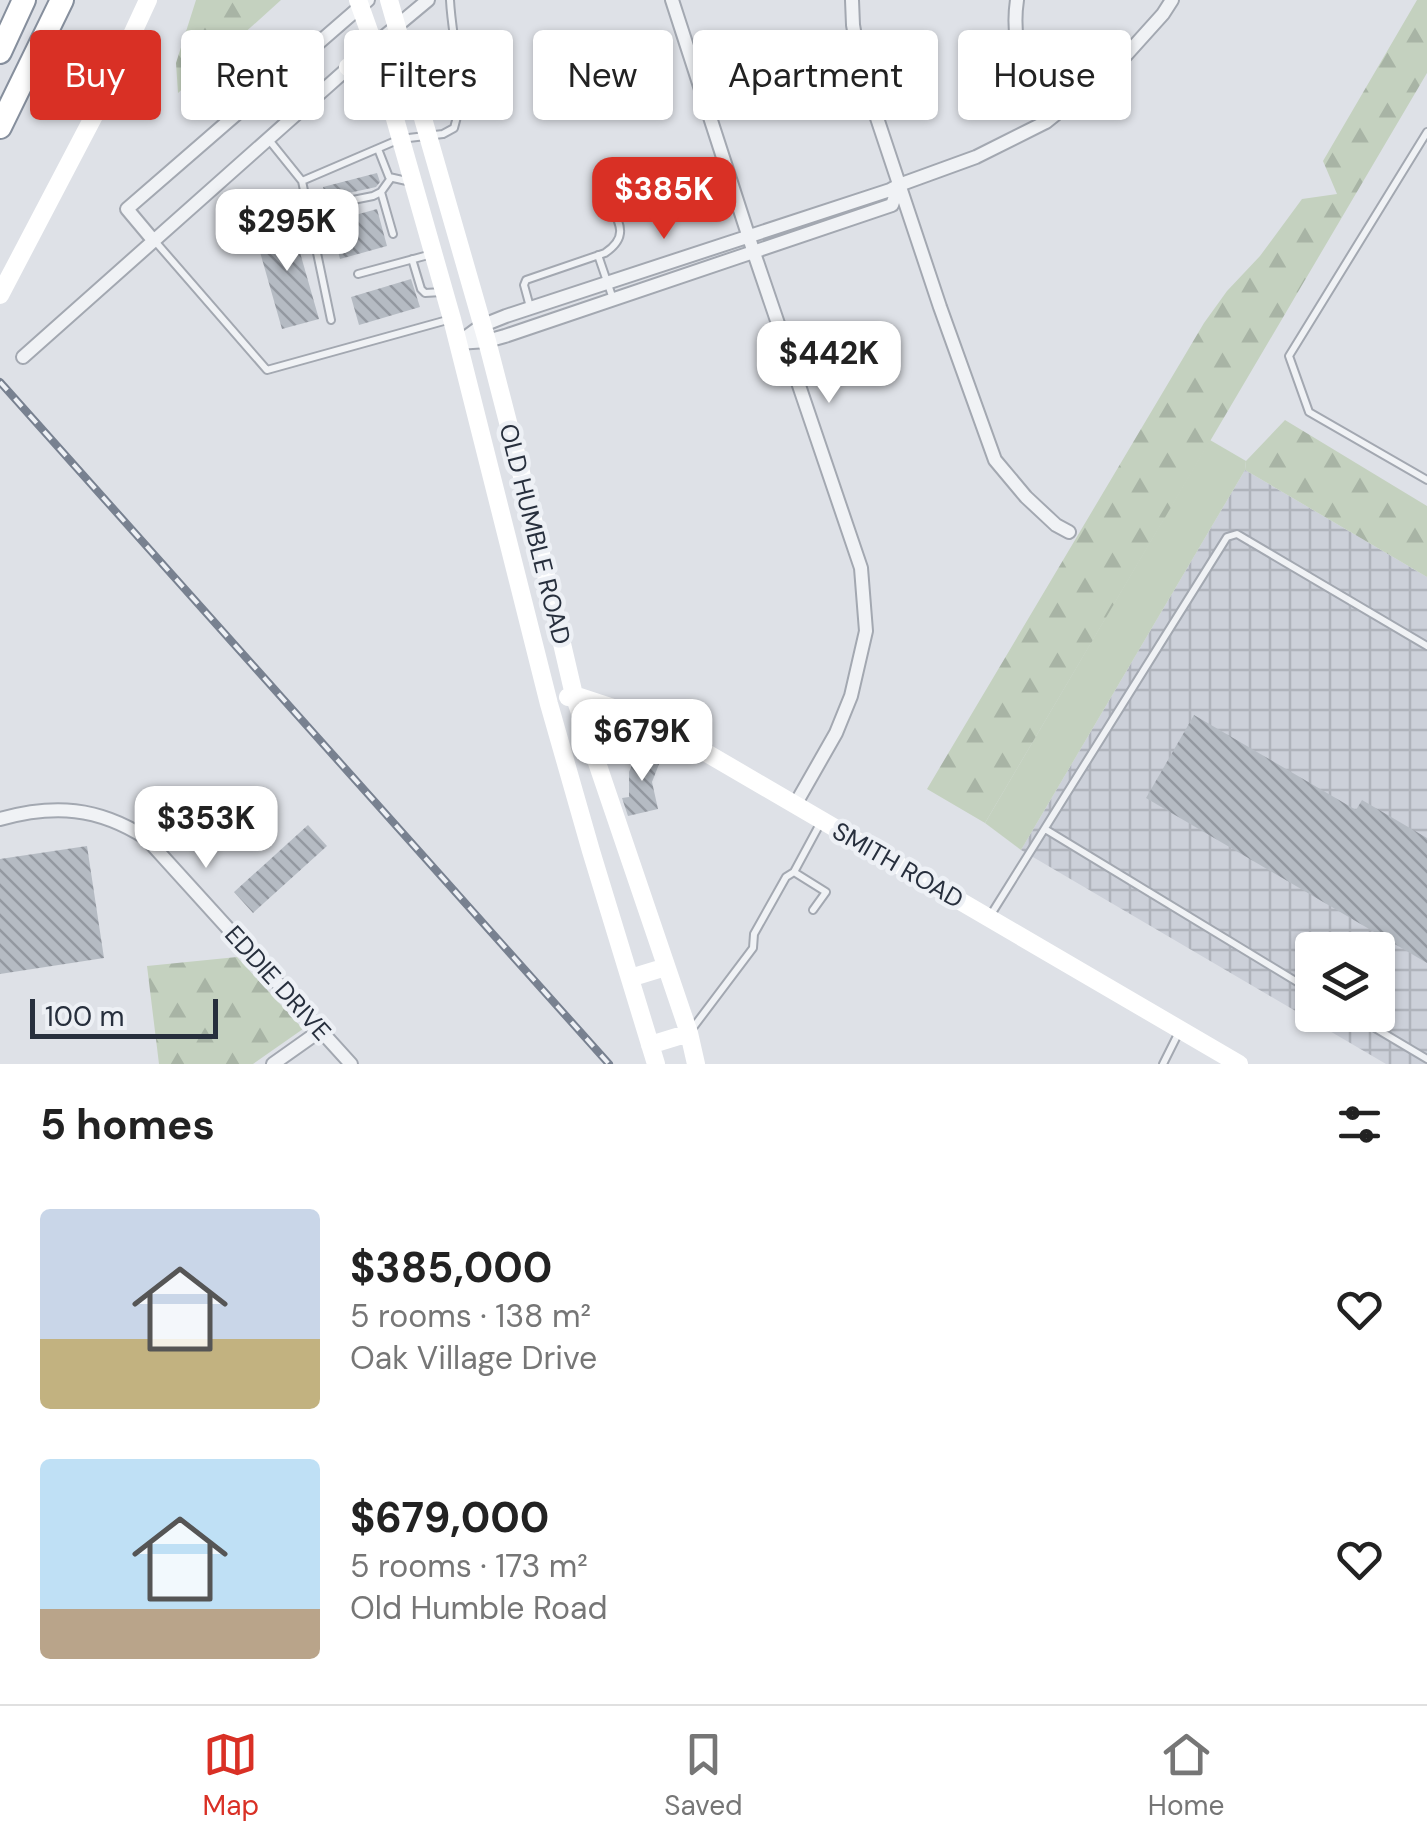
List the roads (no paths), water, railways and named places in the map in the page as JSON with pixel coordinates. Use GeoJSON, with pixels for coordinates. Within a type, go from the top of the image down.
{"type":"FeatureCollection","features":[{"type":"Feature","properties":{"kind":"highway"},"geometry":{"type":"LineString","coordinates":[[0,49],[21,7]]}},
{"type":"Feature","properties":{"kind":"highway"},"geometry":{"type":"LineString","coordinates":[[0,127],[58,8]]}},
{"type":"Feature","properties":{"kind":"highway"},"geometry":{"type":"LineString","coordinates":[[0,140],[58,8]]}},
{"type":"Feature","properties":{"kind":"main road"},"geometry":{"type":"LineString","coordinates":[[0,295],[97,110],[148,0]]}},
{"type":"Feature","properties":{"kind":"main road","name":"OLD HUMBLE ROAD"},"geometry":{"type":"LineString","coordinates":[[388,0],[484,333],[574,695],[696,1064]]}},
{"type":"Feature","properties":{"kind":"main road","name":"OLD HUMBLE ROAD"},"geometry":{"type":"LineString","coordinates":[[363,2],[370,30]]}},
{"type":"Feature","properties":{"kind":"main road","name":"OLD HUMBLE ROAD"},"geometry":{"type":"LineString","coordinates":[[395,120],[452,319],[549,704],[656,1064]]}},
{"type":"Feature","properties":{"kind":"main road"},"geometry":{"type":"LineString","coordinates":[[504,522],[532,515]]}},
{"type":"Feature","properties":{"kind":"main road"},"geometry":{"type":"LineString","coordinates":[[549,704],[574,695]]}},
{"type":"Feature","properties":{"kind":"main road","name":"SMITH ROAD"},"geometry":{"type":"LineString","coordinates":[[574,695],[650,720],[1180,1030],[1216,1058],[1239,1064]]}},
{"type":"Feature","properties":{"kind":"main road"},"geometry":{"type":"LineString","coordinates":[[630,978],[666,967]]}},
{"type":"Feature","properties":{"kind":"main road"},"geometry":{"type":"LineString","coordinates":[[650,1044],[688,1034]]}},
{"type":"Feature","properties":{"kind":"street"},"geometry":{"type":"LineString","coordinates":[[391,30],[428,0]]}},
{"type":"Feature","properties":{"kind":"street"},"geometry":{"type":"LineString","coordinates":[[672,0],[861,568],[866,632],[851,696],[836,733],[795,805]]}},
{"type":"Feature","properties":{"kind":"street"},"geometry":{"type":"LineString","coordinates":[[852,0],[861,70],[995,460],[1026,497],[1069,532]]}},
{"type":"Feature","properties":{"kind":"street"},"geometry":{"type":"LineString","coordinates":[[1018,0],[1014,20],[1023,72],[1046,122]]}},
{"type":"Feature","properties":{"kind":"street"},"geometry":{"type":"LineString","coordinates":[[899,185],[976,157],[1046,122],[1118,64],[1172,0]]}},
{"type":"Feature","properties":{"kind":"street"},"geometry":{"type":"LineString","coordinates":[[154,240],[127,208],[363,2]]}},
{"type":"Feature","properties":{"kind":"street"},"geometry":{"type":"LineString","coordinates":[[24,357],[344,71]]}},
{"type":"Feature","properties":{"kind":"street"},"geometry":{"type":"LineString","coordinates":[[484,333],[531,308],[608,283],[892,205],[899,185]]}},
{"type":"Feature","properties":{"kind":"street"},"geometry":{"type":"LineString","coordinates":[[458,343],[613,299],[751,244]]}},
{"type":"Feature","properties":{"kind":"street","name":"EDDIE DRIVE"},"geometry":{"type":"LineString","coordinates":[[0,819],[30,812],[88,812],[127,826],[146,838],[350,1064]]}},
{"type":"Feature","properties":{"kind":"street"},"geometry":{"type":"LineString","coordinates":[[274,1064],[320,1030]]}},
{"type":"Feature","properties":{"kind":"lane"},"geometry":{"type":"LineString","coordinates":[[302,181],[400,139],[443,134],[454,128],[458,114],[457,63],[450,0]]}},
{"type":"Feature","properties":{"kind":"lane"},"geometry":{"type":"LineString","coordinates":[[1427,132],[1289,356],[1310,412],[1427,480]]}},
{"type":"Feature","properties":{"kind":"lane"},"geometry":{"type":"LineString","coordinates":[[268,139],[302,181],[331,320]]}},
{"type":"Feature","properties":{"kind":"lane"},"geometry":{"type":"LineString","coordinates":[[378,148],[388,176],[412,182]]}},
{"type":"Feature","properties":{"kind":"lane"},"geometry":{"type":"LineString","coordinates":[[308,208],[373,196],[391,178]]}},
{"type":"Feature","properties":{"kind":"lane"},"geometry":{"type":"LineString","coordinates":[[381,192],[393,234]]}},
{"type":"Feature","properties":{"kind":"lane"},"geometry":{"type":"LineString","coordinates":[[531,308],[526,280],[615,247],[621,228],[608,200]]}},
{"type":"Feature","properties":{"kind":"lane"},"geometry":{"type":"LineString","coordinates":[[154,240],[267,370],[452,319]]}},
{"type":"Feature","properties":{"kind":"lane"},"geometry":{"type":"LineString","coordinates":[[358,274],[434,253]]}},
{"type":"Feature","properties":{"kind":"lane"},"geometry":{"type":"LineString","coordinates":[[598,255],[613,299]]}},
{"type":"Feature","properties":{"kind":"lane"},"geometry":{"type":"LineString","coordinates":[[412,259],[425,293],[444,291]]}},
{"type":"Feature","properties":{"kind":"lane"},"geometry":{"type":"LineString","coordinates":[[989,918],[1227,537],[1237,534],[1427,646]]}},
{"type":"Feature","properties":{"kind":"lane"},"geometry":{"type":"LineString","coordinates":[[688,1034],[754,948],[754,934],[786,877],[794,872],[821,820]]}},
{"type":"Feature","properties":{"kind":"lane"},"geometry":{"type":"LineString","coordinates":[[1045,829],[1295,981]]}},
{"type":"Feature","properties":{"kind":"lane"},"geometry":{"type":"LineString","coordinates":[[794,872],[826,892],[813,910]]}},
{"type":"Feature","properties":{"kind":"lane"},"geometry":{"type":"LineString","coordinates":[[1163,1064],[1180,1030]]}},
{"type":"Feature","properties":{"kind":"lane"},"geometry":{"type":"LineString","coordinates":[[1382,1032],[1427,1059]]}},
{"type":"Feature","properties":{"kind":"railway"},"geometry":{"type":"LineString","coordinates":[[0,382],[609,1064]]}}]}
